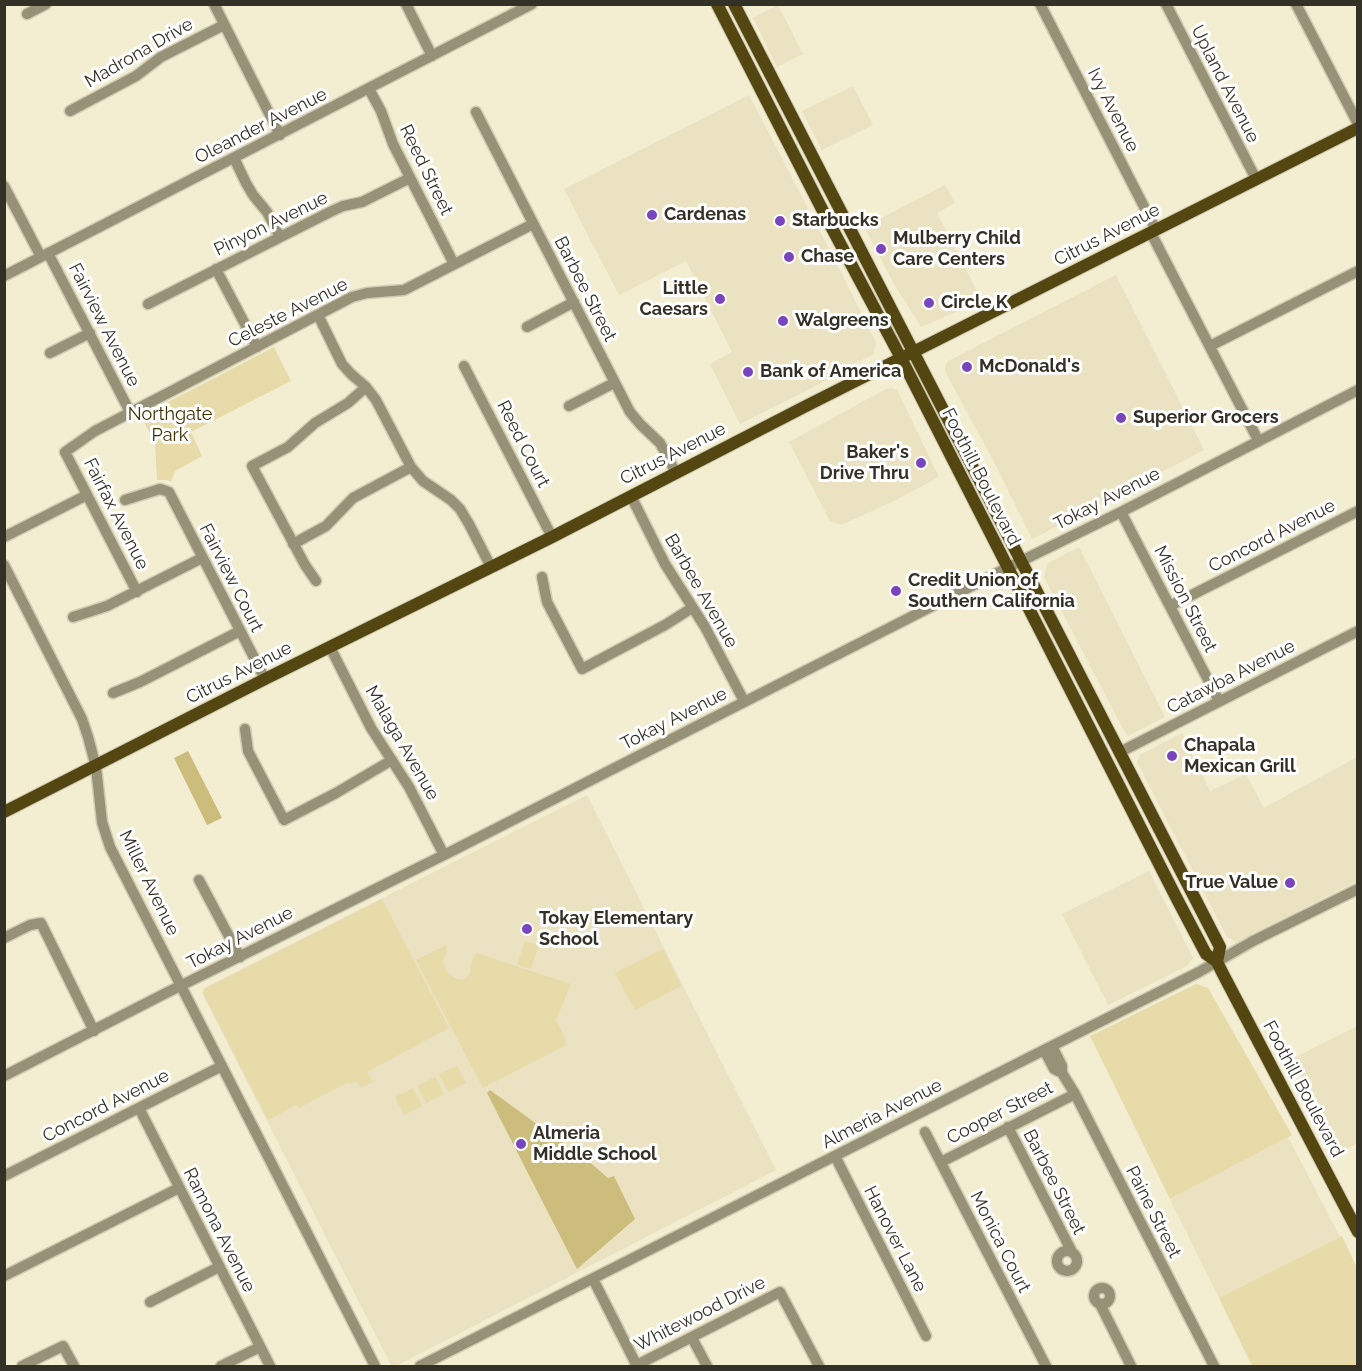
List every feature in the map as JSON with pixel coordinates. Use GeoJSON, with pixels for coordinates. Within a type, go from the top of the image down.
{"type":"FeatureCollection","features":[{"type":"Feature","properties":{"kind":"main road","name":"Foothill Boulevard"},"geometry":{"type":"LineString","coordinates":[[717,4],[1206,954],[1217,962],[1358,1232]]}},
{"type":"Feature","properties":{"kind":"main road","name":"Foothill Boulevard"},"geometry":{"type":"LineString","coordinates":[[734,4],[1220,947],[1217,962]]}},
{"type":"Feature","properties":{"kind":"main road"},"geometry":{"type":"LineString","coordinates":[[778,125],[786,126],[814,177],[826,184]]}},
{"type":"Feature","properties":{"kind":"main road","name":"Citrus Avenue"},"geometry":{"type":"LineString","coordinates":[[4,812],[265,679],[552,537],[1358,126]]}},
{"type":"Feature","properties":{"kind":"street"},"geometry":{"type":"LineString","coordinates":[[27,14],[46,4]]}},
{"type":"Feature","properties":{"kind":"street"},"geometry":{"type":"LineString","coordinates":[[214,4],[280,135]]}},
{"type":"Feature","properties":{"kind":"street"},"geometry":{"type":"LineString","coordinates":[[406,4],[432,56]]}},
{"type":"Feature","properties":{"kind":"street","name":"Oleander Avenue"},"geometry":{"type":"LineString","coordinates":[[4,276],[532,4]]}},
{"type":"Feature","properties":{"kind":"street","name":"Ivy Avenue"},"geometry":{"type":"LineString","coordinates":[[1040,4],[1258,440]]}},
{"type":"Feature","properties":{"kind":"street","name":"Upland Avenue"},"geometry":{"type":"LineString","coordinates":[[1166,4],[1256,179]]}},
{"type":"Feature","properties":{"kind":"street"},"geometry":{"type":"LineString","coordinates":[[1296,4],[1358,126]]}},
{"type":"Feature","properties":{"kind":"street","name":"Madrona Drive"},"geometry":{"type":"LineString","coordinates":[[70,111],[136,76],[161,57],[224,25]]}},
{"type":"Feature","properties":{"kind":"street","name":"Reed Street"},"geometry":{"type":"LineString","coordinates":[[369,89],[381,111],[393,144],[454,264]]}},
{"type":"Feature","properties":{"kind":"street","name":"Barbee Street"},"geometry":{"type":"LineString","coordinates":[[476,112],[630,412],[660,443],[676,473]]}},
{"type":"Feature","properties":{"kind":"street"},"geometry":{"type":"LineString","coordinates":[[234,158],[246,183],[267,212],[280,237]]}},
{"type":"Feature","properties":{"kind":"street","name":"Pinyon Avenue"},"geometry":{"type":"LineString","coordinates":[[148,304],[330,212],[343,206],[362,202],[410,178]]}},
{"type":"Feature","properties":{"kind":"street","name":"Fairview Avenue"},"geometry":{"type":"LineString","coordinates":[[4,186],[90,333],[130,412]]}},
{"type":"Feature","properties":{"kind":"street","name":"Celeste Avenue"},"geometry":{"type":"LineString","coordinates":[[65,452],[95,431],[130,412],[352,297],[367,293],[404,290],[533,224]]}},
{"type":"Feature","properties":{"kind":"street"},"geometry":{"type":"LineString","coordinates":[[216,269],[257,347]]}},
{"type":"Feature","properties":{"kind":"street"},"geometry":{"type":"LineString","coordinates":[[1210,346],[1358,271]]}},
{"type":"Feature","properties":{"kind":"street"},"geometry":{"type":"LineString","coordinates":[[527,327],[574,302]]}},
{"type":"Feature","properties":{"kind":"street"},"geometry":{"type":"LineString","coordinates":[[318,315],[342,364],[366,387],[375,400],[411,467],[423,482],[451,500],[460,509],[491,567]]}},
{"type":"Feature","properties":{"kind":"street"},"geometry":{"type":"LineString","coordinates":[[50,353],[90,333]]}},
{"type":"Feature","properties":{"kind":"street","name":"Reed Court"},"geometry":{"type":"LineString","coordinates":[[464,366],[552,537]]}},
{"type":"Feature","properties":{"kind":"street"},"geometry":{"type":"LineString","coordinates":[[569,406],[614,382]]}},
{"type":"Feature","properties":{"kind":"street"},"geometry":{"type":"LineString","coordinates":[[316,581],[305,566],[252,466],[288,447],[315,423],[348,404],[366,387]]}},
{"type":"Feature","properties":{"kind":"street","name":"Tokay Avenue"},"geometry":{"type":"LineString","coordinates":[[4,1076],[1358,390]]}},
{"type":"Feature","properties":{"kind":"street","name":"Fairfax Avenue"},"geometry":{"type":"LineString","coordinates":[[65,452],[137,592]]}},
{"type":"Feature","properties":{"kind":"street"},"geometry":{"type":"LineString","coordinates":[[294,544],[326,526],[352,498],[411,467]]}},
{"type":"Feature","properties":{"kind":"street","name":"Fairview Court"},"geometry":{"type":"LineString","coordinates":[[124,500],[160,489],[169,492],[265,679]]}},
{"type":"Feature","properties":{"kind":"street"},"geometry":{"type":"LineString","coordinates":[[4,537],[87,495]]}},
{"type":"Feature","properties":{"kind":"street","name":"Barbee Avenue"},"geometry":{"type":"LineString","coordinates":[[631,496],[665,564],[705,627],[744,701]]}},
{"type":"Feature","properties":{"kind":"street","name":"Concord Avenue"},"geometry":{"type":"LineString","coordinates":[[1170,606],[1358,511]]}},
{"type":"Feature","properties":{"kind":"street","name":"Mission Street"},"geometry":{"type":"LineString","coordinates":[[1121,512],[1219,700]]}},
{"type":"Feature","properties":{"kind":"street"},"geometry":{"type":"LineString","coordinates":[[73,617],[107,606],[202,558]]}},
{"type":"Feature","properties":{"kind":"street","name":"Miller Avenue"},"geometry":{"type":"LineString","coordinates":[[4,565],[82,719],[96,766],[102,822],[110,847],[375,1366]]}},
{"type":"Feature","properties":{"kind":"street"},"geometry":{"type":"LineString","coordinates":[[542,577],[547,602],[582,669],[692,608]]}},
{"type":"Feature","properties":{"kind":"street"},"geometry":{"type":"LineString","coordinates":[[113,693],[140,682],[240,631]]}},
{"type":"Feature","properties":{"kind":"street","name":"Catawba Avenue"},"geometry":{"type":"LineString","coordinates":[[1120,752],[1219,700],[1358,632]]}},
{"type":"Feature","properties":{"kind":"street","name":"Malaga Avenue"},"geometry":{"type":"LineString","coordinates":[[330,647],[371,728],[409,788],[444,855]]}},
{"type":"Feature","properties":{"kind":"street"},"geometry":{"type":"LineString","coordinates":[[245,729],[248,751],[284,820],[336,794],[392,760]]}},
{"type":"Feature","properties":{"kind":"street"},"geometry":{"type":"LineString","coordinates":[[199,880],[240,957]]}},
{"type":"Feature","properties":{"kind":"street","name":"Almeria Avenue"},"geometry":{"type":"LineString","coordinates":[[420,1366],[1358,889]]}},
{"type":"Feature","properties":{"kind":"street"},"geometry":{"type":"LineString","coordinates":[[4,938],[30,925],[40,923],[94,1031]]}},
{"type":"Feature","properties":{"kind":"street","name":"Paine Street"},"geometry":{"type":"LineString","coordinates":[[1048,1048],[1054,1069],[1062,1073],[1075,1094],[1214,1366]]}},
{"type":"Feature","properties":{"kind":"street","name":"Concord Avenue"},"geometry":{"type":"LineString","coordinates":[[4,1176],[222,1066]]}},
{"type":"Feature","properties":{"kind":"street","name":"Cooper Street"},"geometry":{"type":"LineString","coordinates":[[941,1162],[1075,1094]]}},
{"type":"Feature","properties":{"kind":"street","name":"Ramona Avenue"},"geometry":{"type":"LineString","coordinates":[[139,1108],[270,1366]]}},
{"type":"Feature","properties":{"kind":"street","name":"Barbee Street"},"geometry":{"type":"LineString","coordinates":[[1008,1127],[1072,1252]]}},
{"type":"Feature","properties":{"kind":"street","name":"Monica Court"},"geometry":{"type":"LineString","coordinates":[[926,1132],[1046,1366]]}},
{"type":"Feature","properties":{"kind":"street","name":"Hanover Lane"},"geometry":{"type":"LineString","coordinates":[[835,1156],[926,1336]]}},
{"type":"Feature","properties":{"kind":"street"},"geometry":{"type":"LineString","coordinates":[[4,1276],[179,1188]]}},
{"type":"Feature","properties":{"kind":"street"},"geometry":{"type":"LineString","coordinates":[[150,1302],[219,1267]]}},
{"type":"Feature","properties":{"kind":"street"},"geometry":{"type":"LineString","coordinates":[[593,1279],[636,1366]]}},
{"type":"Feature","properties":{"kind":"street","name":"Whitewood Drive"},"geometry":{"type":"LineString","coordinates":[[636,1366],[780,1292],[819,1366]]}},
{"type":"Feature","properties":{"kind":"street"},"geometry":{"type":"LineString","coordinates":[[1100,1304],[1131,1366]]}},
{"type":"Feature","properties":{"kind":"street"},"geometry":{"type":"LineString","coordinates":[[692,1338],[707,1366]]}},
{"type":"Feature","properties":{"kind":"street"},"geometry":{"type":"LineString","coordinates":[[22,1366],[63,1346],[74,1366]]}},
{"type":"Feature","properties":{"kind":"street"},"geometry":{"type":"LineString","coordinates":[[221,1366],[260,1347]]}},
{"type":"Feature","properties":{"kind":"shaded area"},"geometry":{"type":"Polygon","coordinates":[[[778,5],[803,54],[777,67],[753,18],[778,5]]]}},
{"type":"Feature","properties":{"kind":"shaded area"},"geometry":{"type":"Polygon","coordinates":[[[853,86],[873,125],[822,150],[802,111],[853,86]]]}},
{"type":"Feature","properties":{"kind":"shaded area"},"geometry":{"type":"Polygon","coordinates":[[[749,95],[876,343],[873,354],[837,375],[740,424],[710,364],[732,352],[686,261],[619,295],[564,189],[749,95]]]}},
{"type":"Feature","properties":{"kind":"shaded area"},"geometry":{"type":"Polygon","coordinates":[[[945,185],[955,203],[937,213],[982,301],[921,327],[893,282],[864,227],[945,185]]]}},
{"type":"Feature","properties":{"kind":"shaded area"},"geometry":{"type":"Polygon","coordinates":[[[1116,275],[1204,450],[1032,539],[946,373],[945,366],[948,361],[1116,275]]]}},
{"type":"Feature","properties":{"kind":"shaded area"},"geometry":{"type":"Polygon","coordinates":[[[886,389],[897,390],[939,477],[841,525],[830,521],[789,442],[886,389]]]}},
{"type":"Feature","properties":{"kind":"shaded area"},"geometry":{"type":"Polygon","coordinates":[[[1079,547],[1165,717],[1128,736],[1044,577],[1048,563],[1079,547]]]}},
{"type":"Feature","properties":{"kind":"shaded area"},"geometry":{"type":"Polygon","coordinates":[[[1182,733],[1210,791],[1246,774],[1264,808],[1357,757],[1357,881],[1237,942],[1227,937],[1137,762],[1141,754],[1182,733]]]}},
{"type":"Feature","properties":{"kind":"shaded area"},"geometry":{"type":"Polygon","coordinates":[[[188,751],[222,818],[207,825],[174,758],[188,751]]]}},
{"type":"Feature","properties":{"kind":"shaded area","name":"Almeria Middle School"},"geometry":{"type":"Polygon","coordinates":[[[587,795],[776,1170],[393,1366],[202,993],[204,988],[587,795]]]}},
{"type":"Feature","properties":{"kind":"shaded area"},"geometry":{"type":"Polygon","coordinates":[[[1149,871],[1193,958],[1187,966],[1108,1005],[1062,914],[1149,871]]]}},
{"type":"Feature","properties":{"kind":"shaded area"},"geometry":{"type":"Polygon","coordinates":[[[1357,1026],[1357,1143],[1339,1153],[1292,1059],[1357,1026]]]}},
{"type":"Feature","properties":{"kind":"shaded area"},"geometry":{"type":"Polygon","coordinates":[[[490,1090],[608,1178],[614,1176],[635,1219],[577,1269],[487,1093],[490,1090]]]}},
{"type":"Feature","properties":{"kind":"shaded area"},"geometry":{"type":"Polygon","coordinates":[[[1288,1137],[1340,1237],[1219,1298],[1170,1199],[1288,1137]]]}},
{"type":"Feature","properties":{"kind":"green space","name":"Northgate Park"},"geometry":{"type":"Polygon","coordinates":[[[274,347],[291,381],[191,432],[202,456],[175,471],[171,482],[157,480],[155,443],[141,416],[274,347]]]}},
{"type":"Feature","properties":{"kind":"green space"},"geometry":{"type":"Polygon","coordinates":[[[382,899],[449,1028],[367,1072],[373,1082],[361,1088],[356,1081],[349,1084],[348,1082],[299,1108],[296,1105],[268,1120],[203,993],[204,989],[382,899]]]}},
{"type":"Feature","properties":{"kind":"green space"},"geometry":{"type":"Polygon","coordinates":[[[525,941],[539,945],[531,969],[517,965],[525,941]]]}},
{"type":"Feature","properties":{"kind":"green space"},"geometry":{"type":"Polygon","coordinates":[[[446,945],[447,953],[443,963],[447,972],[457,979],[463,980],[470,974],[476,953],[571,984],[556,1020],[566,1045],[483,1088],[416,960],[446,945]]]}},
{"type":"Feature","properties":{"kind":"green space"},"geometry":{"type":"Polygon","coordinates":[[[663,949],[681,986],[635,1010],[615,973],[663,949]]]}},
{"type":"Feature","properties":{"kind":"green space"},"geometry":{"type":"Polygon","coordinates":[[[1196,984],[1208,988],[1292,1135],[1170,1199],[1090,1036],[1196,984]]]}},
{"type":"Feature","properties":{"kind":"green space"},"geometry":{"type":"Polygon","coordinates":[[[457,1066],[466,1083],[448,1092],[439,1074],[457,1066]]]}},
{"type":"Feature","properties":{"kind":"green space"},"geometry":{"type":"Polygon","coordinates":[[[435,1077],[444,1094],[426,1103],[417,1086],[435,1077]]]}},
{"type":"Feature","properties":{"kind":"green space"},"geometry":{"type":"Polygon","coordinates":[[[413,1088],[422,1106],[404,1115],[395,1097],[413,1088]]]}},
{"type":"Feature","properties":{"kind":"green space"},"geometry":{"type":"Polygon","coordinates":[[[1342,1236],[1357,1268],[1357,1366],[1252,1366],[1219,1298],[1342,1236]]]}},
{"type":"Feature","properties":{"kind":"place","name":"Cardenas"},"geometry":{"type":"Point","coordinates":[652,215]}},
{"type":"Feature","properties":{"kind":"place","name":"Starbucks"},"geometry":{"type":"Point","coordinates":[780,221]}},
{"type":"Feature","properties":{"kind":"place","name":"Mulberry Child Care Centers"},"geometry":{"type":"Point","coordinates":[881,249]}},
{"type":"Feature","properties":{"kind":"place","name":"Chase"},"geometry":{"type":"Point","coordinates":[789,257]}},
{"type":"Feature","properties":{"kind":"place","name":"Little Caesars"},"geometry":{"type":"Point","coordinates":[720,299]}},
{"type":"Feature","properties":{"kind":"place","name":"Circle K"},"geometry":{"type":"Point","coordinates":[929,303]}},
{"type":"Feature","properties":{"kind":"place","name":"Walgreens"},"geometry":{"type":"Point","coordinates":[783,321]}},
{"type":"Feature","properties":{"kind":"place","name":"McDonald's"},"geometry":{"type":"Point","coordinates":[967,367]}},
{"type":"Feature","properties":{"kind":"place","name":"Bank of America"},"geometry":{"type":"Point","coordinates":[748,372]}},
{"type":"Feature","properties":{"kind":"place","name":"Superior Grocers"},"geometry":{"type":"Point","coordinates":[1121,418]}},
{"type":"Feature","properties":{"kind":"place","name":"Baker's Drive Thru"},"geometry":{"type":"Point","coordinates":[921,463]}},
{"type":"Feature","properties":{"kind":"place","name":"Credit Union of Southern California"},"geometry":{"type":"Point","coordinates":[896,591]}},
{"type":"Feature","properties":{"kind":"place","name":"Chapala Mexican Grill"},"geometry":{"type":"Point","coordinates":[1172,756]}},
{"type":"Feature","properties":{"kind":"place","name":"True Value"},"geometry":{"type":"Point","coordinates":[1290,883]}},
{"type":"Feature","properties":{"kind":"place","name":"Tokay Elementary School"},"geometry":{"type":"Point","coordinates":[527,929]}},
{"type":"Feature","properties":{"kind":"place","name":"Almeria Middle School"},"geometry":{"type":"Point","coordinates":[521,1144]}}]}
